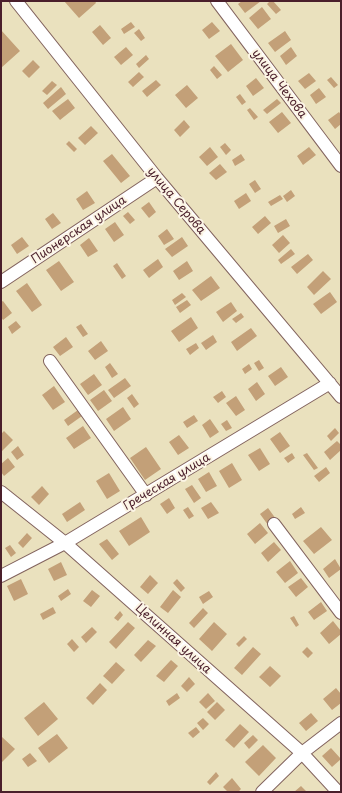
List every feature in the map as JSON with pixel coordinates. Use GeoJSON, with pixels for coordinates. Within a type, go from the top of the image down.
{"type":"FeatureCollection","features":[{"type":"Feature","properties":{"kind":"street","name":"улица Серова"},"geometry":{"type":"LineString","coordinates":[[16,1],[157,178],[341,397]]}},
{"type":"Feature","properties":{"kind":"street","name":"улица Чехова"},"geometry":{"type":"LineString","coordinates":[[217,1],[341,166]]}},
{"type":"Feature","properties":{"kind":"street","name":"Пионерская улица"},"geometry":{"type":"LineString","coordinates":[[1,282],[157,178]]}},
{"type":"Feature","properties":{"kind":"street"},"geometry":{"type":"LineString","coordinates":[[50,361],[146,494]]}},
{"type":"Feature","properties":{"kind":"street","name":"Греческая улица"},"geometry":{"type":"LineString","coordinates":[[1,576],[65,543],[330,383]]}},
{"type":"Feature","properties":{"kind":"street","name":"Целинная улица"},"geometry":{"type":"LineString","coordinates":[[1,492],[65,543],[302,753],[338,792]]}},
{"type":"Feature","properties":{"kind":"street"},"geometry":{"type":"LineString","coordinates":[[274,524],[341,613]]}},
{"type":"Feature","properties":{"kind":"street"},"geometry":{"type":"LineString","coordinates":[[262,792],[302,753],[341,723]]}},
{"type":"Feature","properties":{"kind":"building"},"geometry":{"type":"Polygon","coordinates":[[[64,1],[95,1],[96,3],[79,18],[64,1]]]}},
{"type":"Feature","properties":{"kind":"building"},"geometry":{"type":"Polygon","coordinates":[[[242,1],[261,1],[245,13],[238,4],[242,1]]]}},
{"type":"Feature","properties":{"kind":"building"},"geometry":{"type":"Polygon","coordinates":[[[270,1],[273,1],[281,10],[276,14],[267,4],[270,1]]]}},
{"type":"Feature","properties":{"kind":"building"},"geometry":{"type":"Polygon","coordinates":[[[262,7],[271,19],[258,29],[249,18],[262,7]]]}},
{"type":"Feature","properties":{"kind":"building"},"geometry":{"type":"Polygon","coordinates":[[[131,22],[135,27],[124,34],[121,29],[131,22]]]}},
{"type":"Feature","properties":{"kind":"building"},"geometry":{"type":"Polygon","coordinates":[[[212,22],[220,31],[209,39],[202,30],[212,22]]]}},
{"type":"Feature","properties":{"kind":"building"},"geometry":{"type":"Polygon","coordinates":[[[100,25],[111,38],[103,45],[92,32],[100,25]]]}},
{"type":"Feature","properties":{"kind":"building"},"geometry":{"type":"Polygon","coordinates":[[[139,29],[145,38],[141,41],[134,33],[139,29]]]}},
{"type":"Feature","properties":{"kind":"building"},"geometry":{"type":"Polygon","coordinates":[[[1,30],[20,51],[1,68],[1,30]]]}},
{"type":"Feature","properties":{"kind":"building"},"geometry":{"type":"Polygon","coordinates":[[[285,31],[291,40],[275,52],[268,43],[285,31]]]}},
{"type":"Feature","properties":{"kind":"building"},"geometry":{"type":"Polygon","coordinates":[[[231,44],[243,60],[228,72],[215,56],[231,44]]]}},
{"type":"Feature","properties":{"kind":"building"},"geometry":{"type":"Polygon","coordinates":[[[126,47],[133,55],[121,65],[114,57],[126,47]]]}},
{"type":"Feature","properties":{"kind":"building"},"geometry":{"type":"Polygon","coordinates":[[[291,47],[297,56],[286,65],[280,56],[291,47]]]}},
{"type":"Feature","properties":{"kind":"building"},"geometry":{"type":"Polygon","coordinates":[[[146,55],[149,59],[139,68],[136,64],[146,55]]]}},
{"type":"Feature","properties":{"kind":"building"},"geometry":{"type":"Polygon","coordinates":[[[33,60],[40,67],[29,78],[22,71],[33,60]]]}},
{"type":"Feature","properties":{"kind":"building"},"geometry":{"type":"Polygon","coordinates":[[[214,66],[222,75],[217,79],[210,70],[214,66]]]}},
{"type":"Feature","properties":{"kind":"building"},"geometry":{"type":"Polygon","coordinates":[[[139,72],[144,77],[133,87],[128,82],[139,72]]]}},
{"type":"Feature","properties":{"kind":"building"},"geometry":{"type":"Polygon","coordinates":[[[309,73],[316,81],[305,89],[298,81],[309,73]]]}},
{"type":"Feature","properties":{"kind":"building"},"geometry":{"type":"Polygon","coordinates":[[[331,77],[338,85],[334,88],[327,80],[331,77]]]}},
{"type":"Feature","properties":{"kind":"building"},"geometry":{"type":"Polygon","coordinates":[[[256,78],[264,88],[253,96],[246,86],[256,78]]]}},
{"type":"Feature","properties":{"kind":"building"},"geometry":{"type":"Polygon","coordinates":[[[156,80],[161,85],[147,97],[142,91],[156,80]]]}},
{"type":"Feature","properties":{"kind":"building"},"geometry":{"type":"Polygon","coordinates":[[[52,81],[57,85],[47,95],[42,91],[52,81]]]}},
{"type":"Feature","properties":{"kind":"building"},"geometry":{"type":"Polygon","coordinates":[[[187,85],[198,98],[186,108],[175,95],[187,85]]]}},
{"type":"Feature","properties":{"kind":"building"},"geometry":{"type":"Polygon","coordinates":[[[61,87],[66,94],[48,109],[43,103],[61,87]]]}},
{"type":"Feature","properties":{"kind":"building"},"geometry":{"type":"Polygon","coordinates":[[[319,88],[326,97],[316,104],[310,95],[319,88]]]}},
{"type":"Feature","properties":{"kind":"building"},"geometry":{"type":"Polygon","coordinates":[[[240,94],[246,102],[242,105],[236,97],[240,94]]]}},
{"type":"Feature","properties":{"kind":"building"},"geometry":{"type":"Polygon","coordinates":[[[68,99],[75,108],[60,120],[52,111],[68,99]]]}},
{"type":"Feature","properties":{"kind":"building"},"geometry":{"type":"Polygon","coordinates":[[[277,99],[281,103],[267,114],[263,110],[277,99]]]}},
{"type":"Feature","properties":{"kind":"building"},"geometry":{"type":"Polygon","coordinates":[[[250,108],[258,117],[254,120],[247,110],[250,108]]]}},
{"type":"Feature","properties":{"kind":"building"},"geometry":{"type":"Polygon","coordinates":[[[282,112],[291,123],[278,133],[269,122],[282,112]]]}},
{"type":"Feature","properties":{"kind":"building"},"geometry":{"type":"Polygon","coordinates":[[[339,112],[341,115],[341,124],[335,129],[328,120],[339,112]]]}},
{"type":"Feature","properties":{"kind":"building"},"geometry":{"type":"Polygon","coordinates":[[[184,120],[190,127],[180,137],[174,130],[184,120]]]}},
{"type":"Feature","properties":{"kind":"building"},"geometry":{"type":"Polygon","coordinates":[[[91,126],[98,133],[85,145],[78,138],[91,126]]]}},
{"type":"Feature","properties":{"kind":"building"},"geometry":{"type":"Polygon","coordinates":[[[69,141],[77,149],[74,152],[66,144],[69,141]]]}},
{"type":"Feature","properties":{"kind":"building"},"geometry":{"type":"Polygon","coordinates":[[[225,143],[231,150],[226,155],[220,147],[225,143]]]}},
{"type":"Feature","properties":{"kind":"building"},"geometry":{"type":"Polygon","coordinates":[[[210,147],[218,157],[207,166],[199,157],[210,147]]]}},
{"type":"Feature","properties":{"kind":"building"},"geometry":{"type":"Polygon","coordinates":[[[309,147],[316,155],[303,165],[297,156],[309,147]]]}},
{"type":"Feature","properties":{"kind":"building"},"geometry":{"type":"Polygon","coordinates":[[[112,154],[130,176],[121,183],[103,161],[112,154]]]}},
{"type":"Feature","properties":{"kind":"building"},"geometry":{"type":"Polygon","coordinates":[[[241,154],[245,160],[235,166],[232,160],[241,154]]]}},
{"type":"Feature","properties":{"kind":"building"},"geometry":{"type":"Polygon","coordinates":[[[220,164],[227,172],[216,180],[209,173],[220,164]]]}},
{"type":"Feature","properties":{"kind":"building"},"geometry":{"type":"Polygon","coordinates":[[[255,180],[261,189],[255,193],[249,184],[255,180]]]}},
{"type":"Feature","properties":{"kind":"building"},"geometry":{"type":"Polygon","coordinates":[[[291,190],[295,196],[287,202],[283,196],[291,190]]]}},
{"type":"Feature","properties":{"kind":"building"},"geometry":{"type":"Polygon","coordinates":[[[87,191],[95,203],[83,210],[76,199],[87,191]]]}},
{"type":"Feature","properties":{"kind":"building"},"geometry":{"type":"Polygon","coordinates":[[[246,193],[251,201],[239,209],[234,201],[246,193]]]}},
{"type":"Feature","properties":{"kind":"building"},"geometry":{"type":"Polygon","coordinates":[[[280,195],[283,199],[271,206],[268,202],[280,195]]]}},
{"type":"Feature","properties":{"kind":"building"},"geometry":{"type":"Polygon","coordinates":[[[149,202],[156,212],[149,218],[141,208],[149,202]]]}},
{"type":"Feature","properties":{"kind":"building"},"geometry":{"type":"Polygon","coordinates":[[[128,212],[135,220],[130,224],[123,216],[128,212]]]}},
{"type":"Feature","properties":{"kind":"building"},"geometry":{"type":"Polygon","coordinates":[[[53,213],[61,223],[52,229],[45,219],[53,213]]]}},
{"type":"Feature","properties":{"kind":"building"},"geometry":{"type":"Polygon","coordinates":[[[265,216],[271,223],[258,234],[252,227],[265,216]]]}},
{"type":"Feature","properties":{"kind":"building"},"geometry":{"type":"Polygon","coordinates":[[[286,219],[290,226],[278,233],[274,226],[286,219]]]}},
{"type":"Feature","properties":{"kind":"building"},"geometry":{"type":"Polygon","coordinates":[[[115,222],[124,235],[114,242],[105,229],[115,222]]]}},
{"type":"Feature","properties":{"kind":"building"},"geometry":{"type":"Polygon","coordinates":[[[167,229],[174,239],[164,245],[158,236],[167,229]]]}},
{"type":"Feature","properties":{"kind":"building"},"geometry":{"type":"Polygon","coordinates":[[[283,235],[290,243],[279,253],[272,245],[283,235]]]}},
{"type":"Feature","properties":{"kind":"building"},"geometry":{"type":"Polygon","coordinates":[[[22,237],[29,246],[17,254],[11,245],[22,237]]]}},
{"type":"Feature","properties":{"kind":"building"},"geometry":{"type":"Polygon","coordinates":[[[182,237],[188,246],[172,257],[165,249],[182,237]]]}},
{"type":"Feature","properties":{"kind":"building"},"geometry":{"type":"Polygon","coordinates":[[[89,238],[98,251],[88,257],[80,245],[89,238]]]}},
{"type":"Feature","properties":{"kind":"building"},"geometry":{"type":"Polygon","coordinates":[[[291,249],[295,254],[281,264],[278,260],[291,249]]]}},
{"type":"Feature","properties":{"kind":"building"},"geometry":{"type":"Polygon","coordinates":[[[308,254],[313,260],[297,274],[291,267],[308,254]]]}},
{"type":"Feature","properties":{"kind":"building"},"geometry":{"type":"Polygon","coordinates":[[[158,259],[163,267],[149,278],[143,270],[158,259]]]}},
{"type":"Feature","properties":{"kind":"building"},"geometry":{"type":"Polygon","coordinates":[[[59,261],[74,282],[61,291],[46,270],[59,261]]]}},
{"type":"Feature","properties":{"kind":"building"},"geometry":{"type":"Polygon","coordinates":[[[187,261],[193,271],[179,280],[173,271],[187,261]]]}},
{"type":"Feature","properties":{"kind":"building"},"geometry":{"type":"Polygon","coordinates":[[[117,263],[126,276],[122,279],[113,266],[117,263]]]}},
{"type":"Feature","properties":{"kind":"building"},"geometry":{"type":"Polygon","coordinates":[[[323,271],[331,279],[314,295],[307,287],[323,271]]]}},
{"type":"Feature","properties":{"kind":"building"},"geometry":{"type":"Polygon","coordinates":[[[211,276],[220,288],[201,301],[192,290],[211,276]]]}},
{"type":"Feature","properties":{"kind":"building"},"geometry":{"type":"Polygon","coordinates":[[[27,283],[42,305],[32,312],[16,291],[27,283]]]}},
{"type":"Feature","properties":{"kind":"building"},"geometry":{"type":"Polygon","coordinates":[[[330,292],[337,302],[321,314],[313,304],[330,292]]]}},
{"type":"Feature","properties":{"kind":"building"},"geometry":{"type":"Polygon","coordinates":[[[182,293],[186,297],[175,305],[172,300],[182,293]]]}},
{"type":"Feature","properties":{"kind":"building"},"geometry":{"type":"Polygon","coordinates":[[[187,300],[191,305],[180,313],[176,307],[187,300]]]}},
{"type":"Feature","properties":{"kind":"building"},"geometry":{"type":"Polygon","coordinates":[[[3,301],[12,313],[3,320],[1,317],[1,302],[3,301]]]}},
{"type":"Feature","properties":{"kind":"building"},"geometry":{"type":"Polygon","coordinates":[[[231,302],[237,311],[223,322],[216,312],[231,302]]]}},
{"type":"Feature","properties":{"kind":"building"},"geometry":{"type":"Polygon","coordinates":[[[241,313],[244,317],[236,323],[232,319],[241,313]]]}},
{"type":"Feature","properties":{"kind":"building"},"geometry":{"type":"Polygon","coordinates":[[[191,317],[198,328],[179,342],[171,331],[191,317]]]}},
{"type":"Feature","properties":{"kind":"building"},"geometry":{"type":"Polygon","coordinates":[[[16,321],[21,327],[12,334],[8,327],[16,321]]]}},
{"type":"Feature","properties":{"kind":"building"},"geometry":{"type":"Polygon","coordinates":[[[81,324],[88,334],[83,337],[76,327],[81,324]]]}},
{"type":"Feature","properties":{"kind":"building"},"geometry":{"type":"Polygon","coordinates":[[[251,328],[257,336],[237,351],[231,342],[251,328]]]}},
{"type":"Feature","properties":{"kind":"building"},"geometry":{"type":"Polygon","coordinates":[[[213,335],[217,342],[206,350],[201,343],[213,335]]]}},
{"type":"Feature","properties":{"kind":"building"},"geometry":{"type":"Polygon","coordinates":[[[66,337],[73,347],[60,356],[53,347],[66,337]]]}},
{"type":"Feature","properties":{"kind":"building"},"geometry":{"type":"Polygon","coordinates":[[[101,341],[108,351],[95,360],[88,351],[101,341]]]}},
{"type":"Feature","properties":{"kind":"building"},"geometry":{"type":"Polygon","coordinates":[[[196,343],[199,348],[190,355],[186,349],[196,343]]]}},
{"type":"Feature","properties":{"kind":"building"},"geometry":{"type":"Polygon","coordinates":[[[259,360],[264,368],[259,371],[254,363],[259,360]]]}},
{"type":"Feature","properties":{"kind":"building"},"geometry":{"type":"Polygon","coordinates":[[[110,363],[118,374],[112,378],[105,367],[110,363]]]}},
{"type":"Feature","properties":{"kind":"building"},"geometry":{"type":"Polygon","coordinates":[[[249,364],[252,369],[245,374],[242,369],[249,364]]]}},
{"type":"Feature","properties":{"kind":"building"},"geometry":{"type":"Polygon","coordinates":[[[281,367],[288,377],[275,386],[268,376],[281,367]]]}},
{"type":"Feature","properties":{"kind":"building"},"geometry":{"type":"Polygon","coordinates":[[[94,374],[102,385],[88,395],[80,384],[94,374]]]}},
{"type":"Feature","properties":{"kind":"building"},"geometry":{"type":"Polygon","coordinates":[[[125,378],[131,386],[114,398],[108,390],[125,378]]]}},
{"type":"Feature","properties":{"kind":"building"},"geometry":{"type":"Polygon","coordinates":[[[257,382],[265,394],[256,401],[248,389],[257,382]]]}},
{"type":"Feature","properties":{"kind":"building"},"geometry":{"type":"Polygon","coordinates":[[[54,386],[65,402],[53,410],[42,395],[54,386]]]}},
{"type":"Feature","properties":{"kind":"building"},"geometry":{"type":"Polygon","coordinates":[[[104,390],[112,401],[98,411],[90,400],[104,390]]]}},
{"type":"Feature","properties":{"kind":"building"},"geometry":{"type":"Polygon","coordinates":[[[222,391],[226,397],[218,403],[213,397],[222,391]]]}},
{"type":"Feature","properties":{"kind":"building"},"geometry":{"type":"Polygon","coordinates":[[[132,394],[139,404],[134,408],[127,398],[132,394]]]}},
{"type":"Feature","properties":{"kind":"building"},"geometry":{"type":"Polygon","coordinates":[[[236,396],[245,410],[236,416],[226,403],[236,396]]]}},
{"type":"Feature","properties":{"kind":"building"},"geometry":{"type":"Polygon","coordinates":[[[123,407],[131,419],[114,431],[106,419],[123,407]]]}},
{"type":"Feature","properties":{"kind":"building"},"geometry":{"type":"Polygon","coordinates":[[[78,410],[82,416],[68,426],[64,420],[78,410]]]}},
{"type":"Feature","properties":{"kind":"building"},"geometry":{"type":"Polygon","coordinates":[[[194,415],[198,421],[187,428],[183,422],[194,415]]]}},
{"type":"Feature","properties":{"kind":"building"},"geometry":{"type":"Polygon","coordinates":[[[210,419],[219,432],[210,438],[202,425],[210,419]]]}},
{"type":"Feature","properties":{"kind":"building"},"geometry":{"type":"Polygon","coordinates":[[[227,420],[232,428],[226,431],[221,424],[227,420]]]}},
{"type":"Feature","properties":{"kind":"building"},"geometry":{"type":"Polygon","coordinates":[[[83,426],[91,438],[74,449],[66,438],[83,426]]]}},
{"type":"Feature","properties":{"kind":"building"},"geometry":{"type":"Polygon","coordinates":[[[335,428],[339,433],[331,441],[327,436],[335,428]]]}},
{"type":"Feature","properties":{"kind":"building"},"geometry":{"type":"Polygon","coordinates":[[[4,431],[13,440],[1,452],[1,434],[4,431]]]}},
{"type":"Feature","properties":{"kind":"building"},"geometry":{"type":"Polygon","coordinates":[[[280,432],[290,446],[280,453],[270,439],[280,432]]]}},
{"type":"Feature","properties":{"kind":"building"},"geometry":{"type":"Polygon","coordinates":[[[179,435],[189,448],[178,455],[169,442],[179,435]]]}},
{"type":"Feature","properties":{"kind":"building"},"geometry":{"type":"Polygon","coordinates":[[[337,441],[341,445],[341,450],[330,460],[324,452],[337,441]]]}},
{"type":"Feature","properties":{"kind":"building"},"geometry":{"type":"Polygon","coordinates":[[[18,446],[24,455],[17,460],[11,452],[18,446]]]}},
{"type":"Feature","properties":{"kind":"building"},"geometry":{"type":"Polygon","coordinates":[[[146,447],[161,469],[145,480],[130,458],[146,447]]]}},
{"type":"Feature","properties":{"kind":"building"},"geometry":{"type":"Polygon","coordinates":[[[260,448],[270,464],[259,471],[248,455],[260,448]]]}},
{"type":"Feature","properties":{"kind":"building"},"geometry":{"type":"Polygon","coordinates":[[[292,453],[295,458],[288,463],[284,458],[292,453]]]}},
{"type":"Feature","properties":{"kind":"building"},"geometry":{"type":"Polygon","coordinates":[[[307,453],[318,468],[314,470],[303,455],[307,453]]]}},
{"type":"Feature","properties":{"kind":"building"},"geometry":{"type":"Polygon","coordinates":[[[8,458],[15,467],[4,476],[1,472],[1,464],[8,458]]]}},
{"type":"Feature","properties":{"kind":"building"},"geometry":{"type":"Polygon","coordinates":[[[232,463],[242,480],[229,488],[219,471],[232,463]]]}},
{"type":"Feature","properties":{"kind":"building"},"geometry":{"type":"Polygon","coordinates":[[[326,467],[330,473],[319,482],[314,476],[326,467]]]}},
{"type":"Feature","properties":{"kind":"building"},"geometry":{"type":"Polygon","coordinates":[[[209,472],[217,486],[206,492],[198,479],[209,472]]]}},
{"type":"Feature","properties":{"kind":"building"},"geometry":{"type":"Polygon","coordinates":[[[109,473],[120,491],[107,499],[96,481],[109,473]]]}},
{"type":"Feature","properties":{"kind":"building"},"geometry":{"type":"Polygon","coordinates":[[[192,485],[201,498],[194,503],[185,489],[192,485]]]}},
{"type":"Feature","properties":{"kind":"building"},"geometry":{"type":"Polygon","coordinates":[[[42,486],[49,494],[39,505],[31,497],[42,486]]]}},
{"type":"Feature","properties":{"kind":"building"},"geometry":{"type":"Polygon","coordinates":[[[169,498],[175,508],[167,514],[160,504],[169,498]]]}},
{"type":"Feature","properties":{"kind":"building"},"geometry":{"type":"Polygon","coordinates":[[[80,502],[85,510],[67,522],[62,514],[80,502]]]}},
{"type":"Feature","properties":{"kind":"building"},"geometry":{"type":"Polygon","coordinates":[[[211,502],[219,513],[208,519],[201,508],[211,502]]]}},
{"type":"Feature","properties":{"kind":"building"},"geometry":{"type":"Polygon","coordinates":[[[188,507],[194,516],[189,519],[183,510],[188,507]]]}},
{"type":"Feature","properties":{"kind":"building"},"geometry":{"type":"Polygon","coordinates":[[[301,507],[305,513],[295,519],[292,514],[301,507]]]}},
{"type":"Feature","properties":{"kind":"building"},"geometry":{"type":"Polygon","coordinates":[[[268,508],[276,519],[268,525],[260,514],[268,508]]]}},
{"type":"Feature","properties":{"kind":"building"},"geometry":{"type":"Polygon","coordinates":[[[141,517],[150,532],[129,546],[119,531],[141,517]]]}},
{"type":"Feature","properties":{"kind":"building"},"geometry":{"type":"Polygon","coordinates":[[[260,523],[268,533],[255,544],[247,534],[260,523]]]}},
{"type":"Feature","properties":{"kind":"building"},"geometry":{"type":"Polygon","coordinates":[[[321,527],[332,540],[314,554],[303,541],[321,527]]]}},
{"type":"Feature","properties":{"kind":"building"},"geometry":{"type":"Polygon","coordinates":[[[27,533],[32,538],[23,548],[18,543],[27,533]]]}},
{"type":"Feature","properties":{"kind":"building"},"geometry":{"type":"Polygon","coordinates":[[[107,539],[119,554],[112,560],[99,544],[107,539]]]}},
{"type":"Feature","properties":{"kind":"building"},"geometry":{"type":"Polygon","coordinates":[[[274,542],[281,550],[268,562],[261,553],[274,542]]]}},
{"type":"Feature","properties":{"kind":"building"},"geometry":{"type":"Polygon","coordinates":[[[10,545],[16,553],[11,557],[5,548],[10,545]]]}},
{"type":"Feature","properties":{"kind":"building"},"geometry":{"type":"Polygon","coordinates":[[[335,559],[341,569],[329,578],[323,569],[335,559]]]}},
{"type":"Feature","properties":{"kind":"building"},"geometry":{"type":"Polygon","coordinates":[[[290,561],[298,573],[285,583],[276,572],[290,561]]]}},
{"type":"Feature","properties":{"kind":"building"},"geometry":{"type":"Polygon","coordinates":[[[61,562],[67,575],[54,581],[48,569],[61,562]]]}},
{"type":"Feature","properties":{"kind":"building"},"geometry":{"type":"Polygon","coordinates":[[[150,575],[158,583],[148,594],[140,587],[150,575]]]}},
{"type":"Feature","properties":{"kind":"building"},"geometry":{"type":"Polygon","coordinates":[[[301,578],[308,587],[296,597],[288,587],[301,578]]]}},
{"type":"Feature","properties":{"kind":"building"},"geometry":{"type":"Polygon","coordinates":[[[21,579],[28,594],[14,601],[7,586],[21,579]]]}},
{"type":"Feature","properties":{"kind":"building"},"geometry":{"type":"Polygon","coordinates":[[[177,579],[185,588],[181,592],[173,583],[177,579]]]}},
{"type":"Feature","properties":{"kind":"building"},"geometry":{"type":"Polygon","coordinates":[[[68,589],[71,594],[61,601],[58,596],[68,589]]]}},
{"type":"Feature","properties":{"kind":"building"},"geometry":{"type":"Polygon","coordinates":[[[92,590],[100,596],[91,607],[83,601],[92,590]]]}},
{"type":"Feature","properties":{"kind":"building"},"geometry":{"type":"Polygon","coordinates":[[[173,590],[181,597],[168,613],[160,607],[173,590]]]}},
{"type":"Feature","properties":{"kind":"building"},"geometry":{"type":"Polygon","coordinates":[[[209,591],[213,597],[203,604],[199,597],[209,591]]]}},
{"type":"Feature","properties":{"kind":"building"},"geometry":{"type":"Polygon","coordinates":[[[321,602],[327,611],[314,620],[308,612],[321,602]]]}},
{"type":"Feature","properties":{"kind":"building"},"geometry":{"type":"Polygon","coordinates":[[[53,607],[56,613],[43,620],[40,614],[53,607]]]}},
{"type":"Feature","properties":{"kind":"building"},"geometry":{"type":"Polygon","coordinates":[[[203,608],[208,613],[194,628],[189,623],[203,608]]]}},
{"type":"Feature","properties":{"kind":"building"},"geometry":{"type":"Polygon","coordinates":[[[120,611],[123,615],[118,621],[114,618],[120,611]]]}},
{"type":"Feature","properties":{"kind":"building"},"geometry":{"type":"Polygon","coordinates":[[[294,616],[299,625],[296,627],[290,618],[294,616]]]}},
{"type":"Feature","properties":{"kind":"building"},"geometry":{"type":"Polygon","coordinates":[[[333,621],[341,631],[341,634],[329,644],[320,633],[333,621]]]}},
{"type":"Feature","properties":{"kind":"building"},"geometry":{"type":"Polygon","coordinates":[[[128,622],[135,628],[116,649],[109,642],[128,622]]]}},
{"type":"Feature","properties":{"kind":"building"},"geometry":{"type":"Polygon","coordinates":[[[214,622],[227,634],[212,651],[199,639],[214,622]]]}},
{"type":"Feature","properties":{"kind":"building"},"geometry":{"type":"Polygon","coordinates":[[[92,627],[97,632],[86,643],[81,637],[92,627]]]}},
{"type":"Feature","properties":{"kind":"building"},"geometry":{"type":"Polygon","coordinates":[[[244,636],[247,639],[239,647],[236,644],[244,636]]]}},
{"type":"Feature","properties":{"kind":"building"},"geometry":{"type":"Polygon","coordinates":[[[72,639],[79,647],[74,652],[67,644],[72,639]]]}},
{"type":"Feature","properties":{"kind":"building"},"geometry":{"type":"Polygon","coordinates":[[[148,640],[156,646],[141,662],[134,655],[148,640]]]}},
{"type":"Feature","properties":{"kind":"building"},"geometry":{"type":"Polygon","coordinates":[[[253,647],[261,654],[242,675],[234,668],[253,647]]]}},
{"type":"Feature","properties":{"kind":"building"},"geometry":{"type":"Polygon","coordinates":[[[307,647],[313,653],[308,658],[302,652],[307,647]]]}},
{"type":"Feature","properties":{"kind":"building"},"geometry":{"type":"Polygon","coordinates":[[[171,660],[178,666],[164,682],[156,676],[171,660]]]}},
{"type":"Feature","properties":{"kind":"building"},"geometry":{"type":"Polygon","coordinates":[[[116,662],[125,670],[112,684],[103,676],[116,662]]]}},
{"type":"Feature","properties":{"kind":"building"},"geometry":{"type":"Polygon","coordinates":[[[270,666],[281,676],[270,687],[259,677],[270,666]]]}},
{"type":"Feature","properties":{"kind":"building"},"geometry":{"type":"Polygon","coordinates":[[[189,677],[195,684],[187,692],[181,686],[189,677]]]}},
{"type":"Feature","properties":{"kind":"building"},"geometry":{"type":"Polygon","coordinates":[[[100,683],[107,690],[93,705],[86,698],[100,683]]]}},
{"type":"Feature","properties":{"kind":"building"},"geometry":{"type":"Polygon","coordinates":[[[336,688],[341,694],[341,703],[332,710],[323,699],[336,688]]]}},
{"type":"Feature","properties":{"kind":"building"},"geometry":{"type":"Polygon","coordinates":[[[177,693],[180,698],[169,706],[166,701],[177,693]]]}},
{"type":"Feature","properties":{"kind":"building"},"geometry":{"type":"Polygon","coordinates":[[[208,693],[215,701],[206,709],[199,702],[208,693]]]}},
{"type":"Feature","properties":{"kind":"building"},"geometry":{"type":"Polygon","coordinates":[[[44,702],[58,719],[38,736],[24,718],[44,702]]]}},
{"type":"Feature","properties":{"kind":"building"},"geometry":{"type":"Polygon","coordinates":[[[217,702],[225,710],[215,720],[207,712],[217,702]]]}},
{"type":"Feature","properties":{"kind":"building"},"geometry":{"type":"Polygon","coordinates":[[[311,713],[318,721],[306,731],[299,723],[311,713]]]}},
{"type":"Feature","properties":{"kind":"building"},"geometry":{"type":"Polygon","coordinates":[[[203,718],[209,724],[203,730],[197,723],[203,718]]]}},
{"type":"Feature","properties":{"kind":"building"},"geometry":{"type":"Polygon","coordinates":[[[240,724],[249,732],[234,748],[225,740],[240,724]]]}},
{"type":"Feature","properties":{"kind":"building"},"geometry":{"type":"Polygon","coordinates":[[[196,727],[200,732],[193,738],[188,733],[196,727]]]}},
{"type":"Feature","properties":{"kind":"building"},"geometry":{"type":"Polygon","coordinates":[[[57,734],[68,748],[49,763],[38,748],[57,734]]]}},
{"type":"Feature","properties":{"kind":"building"},"geometry":{"type":"Polygon","coordinates":[[[253,735],[258,740],[249,749],[244,743],[253,735]]]}},
{"type":"Feature","properties":{"kind":"building"},"geometry":{"type":"Polygon","coordinates":[[[2,737],[15,749],[1,763],[1,738],[2,737]]]}},
{"type":"Feature","properties":{"kind":"building"},"geometry":{"type":"Polygon","coordinates":[[[263,745],[276,758],[259,776],[245,762],[263,745]]]}},
{"type":"Feature","properties":{"kind":"building"},"geometry":{"type":"Polygon","coordinates":[[[331,748],[341,759],[332,767],[322,756],[331,748]]]}},
{"type":"Feature","properties":{"kind":"building"},"geometry":{"type":"Polygon","coordinates":[[[30,753],[37,761],[28,767],[22,759],[30,753]]]}},
{"type":"Feature","properties":{"kind":"building"},"geometry":{"type":"Polygon","coordinates":[[[216,772],[219,776],[210,785],[207,782],[216,772]]]}},
{"type":"Feature","properties":{"kind":"building"},"geometry":{"type":"Polygon","coordinates":[[[232,778],[241,789],[238,792],[228,792],[223,787],[232,778]]]}},
{"type":"Feature","properties":{"kind":"building"},"geometry":{"type":"Polygon","coordinates":[[[301,786],[307,792],[294,792],[301,786]]]}}]}
